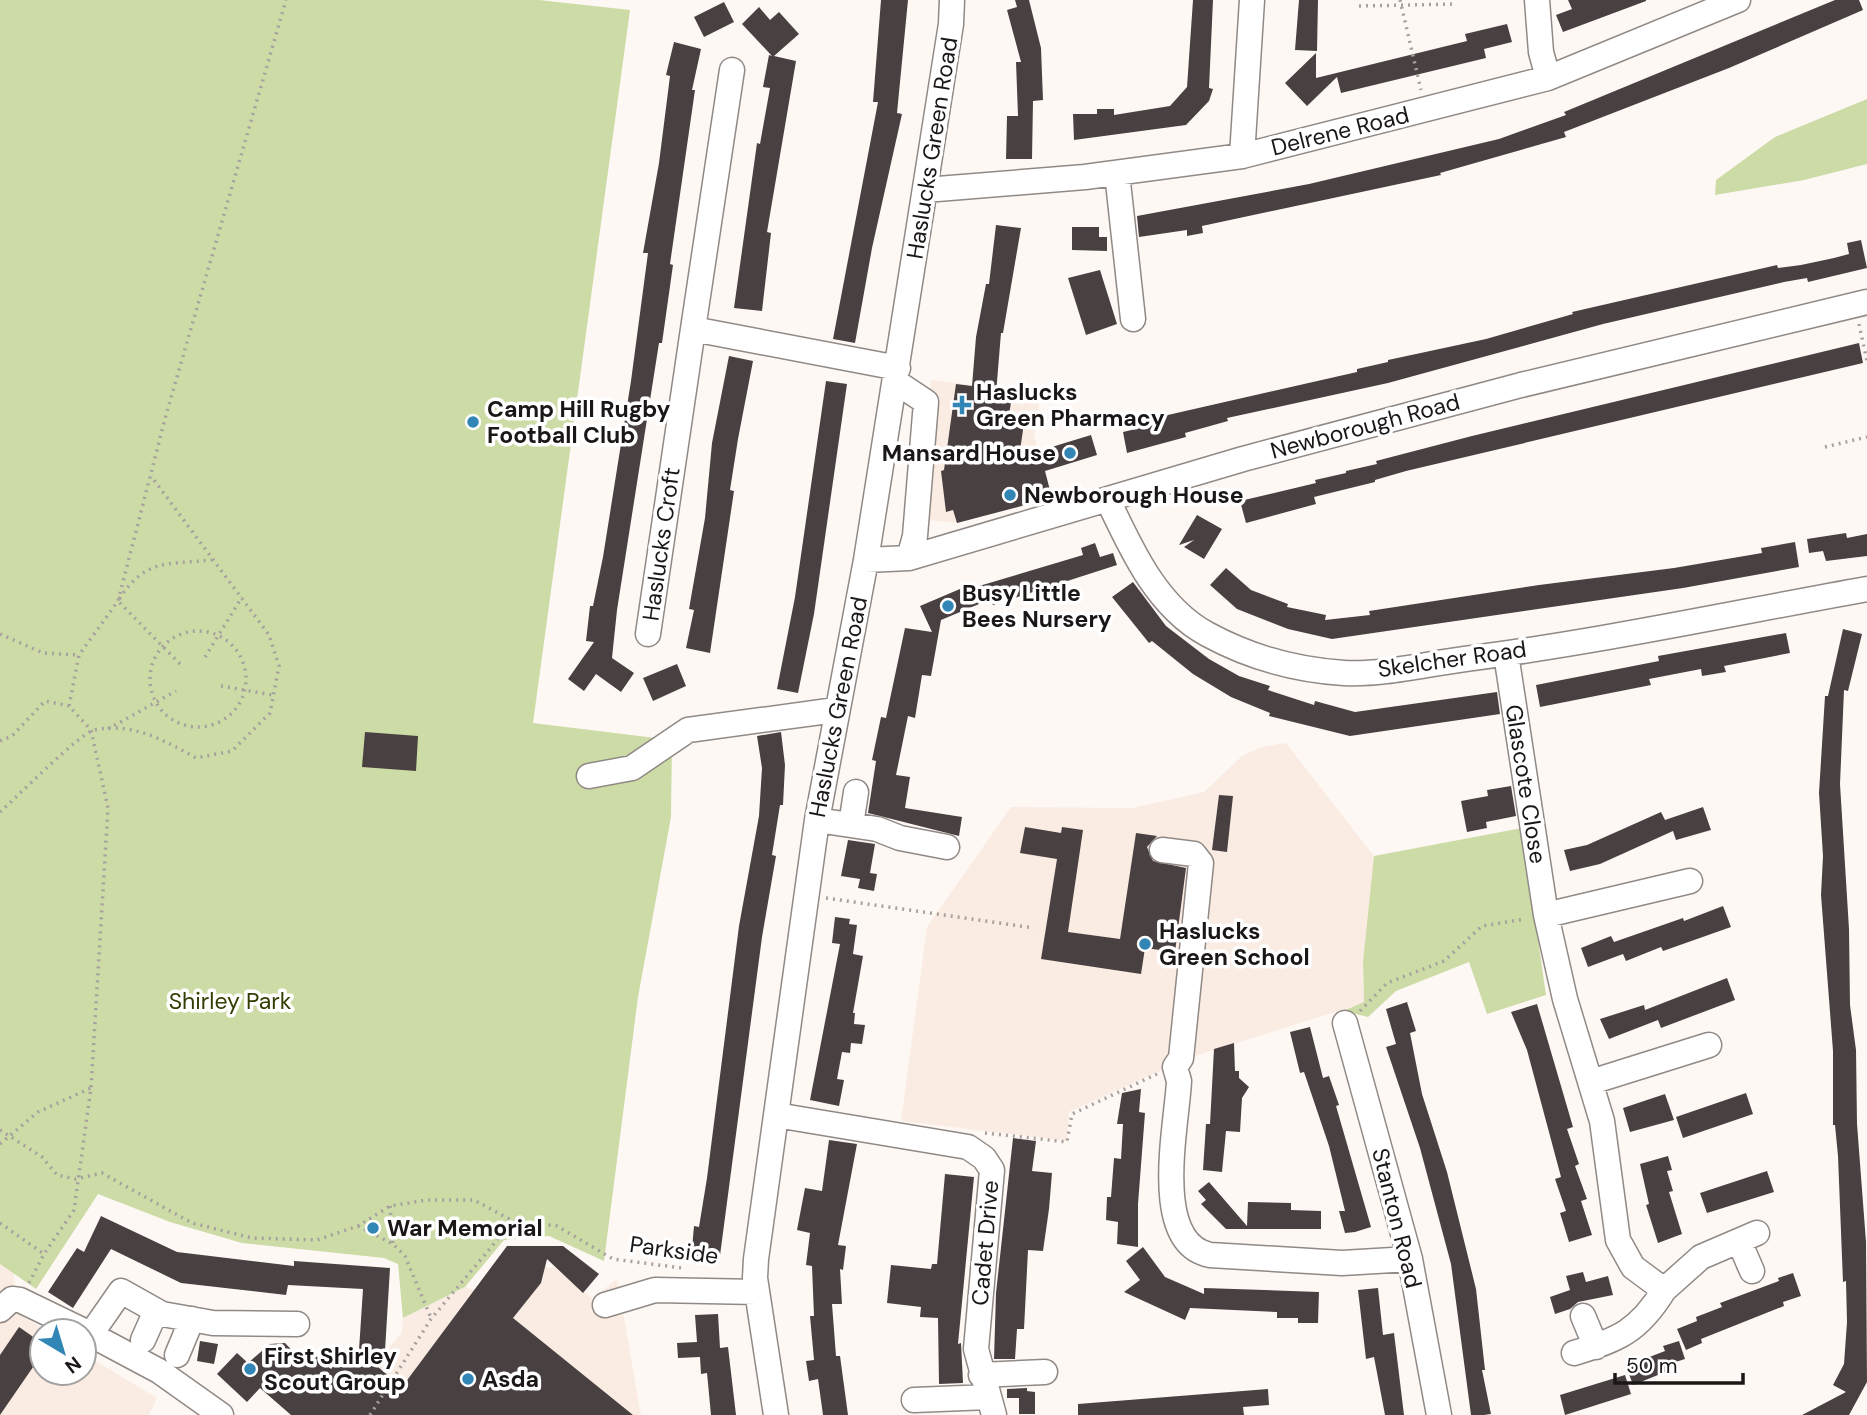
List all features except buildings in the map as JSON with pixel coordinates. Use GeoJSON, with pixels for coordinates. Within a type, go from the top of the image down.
{"type":"FeatureCollection","features":[{"type":"Feature","properties":{"kind":"street","name":"Haslucks Green Road"},"geometry":{"type":"LineString","coordinates":[[776,1415],[757,1292],[757,1259],[817,820],[866,560],[897,375],[952,0]]}},
{"type":"Feature","properties":{"kind":"street"},"geometry":{"type":"LineString","coordinates":[[1242,156],[1252,0]]}},
{"type":"Feature","properties":{"kind":"street"},"geometry":{"type":"LineString","coordinates":[[1537,0],[1541,52],[1548,78]]}},
{"type":"Feature","properties":{"kind":"street","name":"Delrene Road"},"geometry":{"type":"LineString","coordinates":[[925,190],[1117,173],[1242,156],[1548,78],[1738,0]]}},
{"type":"Feature","properties":{"kind":"street","name":"Haslucks Croft"},"geometry":{"type":"LineString","coordinates":[[648,634],[732,70]]}},
{"type":"Feature","properties":{"kind":"street"},"geometry":{"type":"LineString","coordinates":[[1117,173],[1133,319]]}},
{"type":"Feature","properties":{"kind":"street","name":"Newborough Road"},"geometry":{"type":"LineString","coordinates":[[866,560],[909,558],[1243,459],[1521,385],[1861,303]]}},
{"type":"Feature","properties":{"kind":"street"},"geometry":{"type":"LineString","coordinates":[[693,329],[897,375],[926,402],[915,536],[909,558]]}},
{"type":"Feature","properties":{"kind":"street","name":"Skelcher Road"},"geometry":{"type":"LineString","coordinates":[[1108,500],[1142,567],[1181,615],[1206,634],[1276,663],[1347,673],[1506,654],[1867,589]]}},
{"type":"Feature","properties":{"kind":"street","name":"Glascote Close"},"geometry":{"type":"LineString","coordinates":[[1506,654],[1546,915],[1565,999],[1602,1121],[1618,1240],[1633,1267],[1664,1290]]}},
{"type":"Feature","properties":{"kind":"street"},"geometry":{"type":"LineString","coordinates":[[589,776],[632,768],[688,730],[836,709]]}},
{"type":"Feature","properties":{"kind":"street"},"geometry":{"type":"LineString","coordinates":[[850,825],[856,792]]}},
{"type":"Feature","properties":{"kind":"street"},"geometry":{"type":"LineString","coordinates":[[817,820],[947,846]]}},
{"type":"Feature","properties":{"kind":"street"},"geometry":{"type":"LineString","coordinates":[[1163,850],[1194,853],[1201,863],[1181,1058],[1177,1074],[1172,1205],[1182,1238],[1198,1252],[1342,1263],[1410,1259]]}},
{"type":"Feature","properties":{"kind":"street"},"geometry":{"type":"LineString","coordinates":[[1546,915],[1690,881]]}},
{"type":"Feature","properties":{"kind":"street","name":"Stanton Road"},"geometry":{"type":"LineString","coordinates":[[1345,1023],[1410,1259],[1439,1415]]}},
{"type":"Feature","properties":{"kind":"street"},"geometry":{"type":"LineString","coordinates":[[1591,1082],[1709,1045]]}},
{"type":"Feature","properties":{"kind":"street","name":"Cadet Drive"},"geometry":{"type":"LineString","coordinates":[[776,1115],[968,1147],[984,1158],[992,1170],[976,1349],[988,1396]]}},
{"type":"Feature","properties":{"kind":"street"},"geometry":{"type":"LineString","coordinates":[[1583,1317],[1585,1350],[1612,1341],[1648,1317],[1664,1290],[1701,1257],[1748,1237],[1752,1271]]}},
{"type":"Feature","properties":{"kind":"street"},"geometry":{"type":"LineString","coordinates":[[98,1318],[121,1290],[156,1311],[192,1320],[213,1323],[297,1324]]}},
{"type":"Feature","properties":{"kind":"street"},"geometry":{"type":"LineString","coordinates":[[605,1305],[655,1290],[757,1292]]}},
{"type":"Feature","properties":{"kind":"street"},"geometry":{"type":"LineString","coordinates":[[10,1305],[44,1317]]}},
{"type":"Feature","properties":{"kind":"street"},"geometry":{"type":"LineString","coordinates":[[143,1340],[156,1311]]}},
{"type":"Feature","properties":{"kind":"street"},"geometry":{"type":"LineString","coordinates":[[177,1355],[192,1320]]}},
{"type":"Feature","properties":{"kind":"street"},"geometry":{"type":"LineString","coordinates":[[98,1338],[159,1371],[221,1415]]}},
{"type":"Feature","properties":{"kind":"street"},"geometry":{"type":"LineString","coordinates":[[914,1400],[988,1396],[1045,1372]]}},
{"type":"Feature","properties":{"kind":"path"},"geometry":{"type":"LineString","coordinates":[[117,601],[286,0]]}},
{"type":"Feature","properties":{"kind":"path"},"geometry":{"type":"LineString","coordinates":[[1400,0],[1426,109]]}},
{"type":"Feature","properties":{"kind":"path"},"geometry":{"type":"LineString","coordinates":[[1359,6],[1457,4]]}},
{"type":"Feature","properties":{"kind":"path"},"geometry":{"type":"LineString","coordinates":[[1861,303],[1867,361]]}},
{"type":"Feature","properties":{"kind":"path"},"geometry":{"type":"LineString","coordinates":[[1825,447],[1867,437]]}},
{"type":"Feature","properties":{"kind":"path"},"geometry":{"type":"LineString","coordinates":[[0,812],[91,730],[129,729],[155,735],[196,758],[232,751],[270,713],[279,666],[269,635],[150,476]]}},
{"type":"Feature","properties":{"kind":"path"},"geometry":{"type":"LineString","coordinates":[[69,706],[79,655],[130,582],[148,567],[212,560]]}},
{"type":"Feature","properties":{"kind":"path"},"geometry":{"type":"LineString","coordinates":[[205,657],[242,597]]}},
{"type":"Feature","properties":{"kind":"path"},"geometry":{"type":"LineString","coordinates":[[117,601],[180,664]]}},
{"type":"Feature","properties":{"kind":"path"},"geometry":{"type":"LineString","coordinates":[[191,631],[218,636],[230,642],[242,659],[244,691],[235,711],[218,723],[196,728],[178,724],[155,703],[150,682],[152,663],[162,646],[191,631]]}},
{"type":"Feature","properties":{"kind":"path"},"geometry":{"type":"LineString","coordinates":[[0,634],[43,653],[79,655]]}},
{"type":"Feature","properties":{"kind":"path"},"geometry":{"type":"LineString","coordinates":[[221,686],[273,695]]}},
{"type":"Feature","properties":{"kind":"path"},"geometry":{"type":"LineString","coordinates":[[106,730],[176,691]]}},
{"type":"Feature","properties":{"kind":"path"},"geometry":{"type":"LineString","coordinates":[[0,741],[12,736],[45,701],[69,706],[91,730],[108,808],[91,1088],[76,1179],[74,1210],[10,1305]]}},
{"type":"Feature","properties":{"kind":"path"},"geometry":{"type":"LineString","coordinates":[[806,895],[1034,928]]}},
{"type":"Feature","properties":{"kind":"path"},"geometry":{"type":"LineString","coordinates":[[1345,1023],[1367,1006],[1387,984],[1444,961],[1482,926],[1546,915]]}},
{"type":"Feature","properties":{"kind":"path"},"geometry":{"type":"LineString","coordinates":[[978,1132],[1068,1142],[1072,1114],[1145,1078],[1177,1074]]}},
{"type":"Feature","properties":{"kind":"path"},"geometry":{"type":"LineString","coordinates":[[0,1144],[10,1139],[38,1112],[91,1088]]}},
{"type":"Feature","properties":{"kind":"path"},"geometry":{"type":"LineString","coordinates":[[0,1130],[10,1139],[42,1157],[57,1175],[76,1179],[102,1172],[192,1223],[252,1238],[317,1240],[358,1226],[390,1206],[427,1200],[474,1200],[513,1221],[431,1319],[370,1415]]}},
{"type":"Feature","properties":{"kind":"path"},"geometry":{"type":"LineString","coordinates":[[390,1206],[393,1244]]}},
{"type":"Feature","properties":{"kind":"path","name":"Parkside"},"geometry":{"type":"LineString","coordinates":[[513,1221],[557,1226],[613,1259],[691,1269]]}},
{"type":"Feature","properties":{"kind":"path"},"geometry":{"type":"LineString","coordinates":[[0,1223],[44,1254]]}},
{"type":"Feature","properties":{"kind":"path"},"geometry":{"type":"LineString","coordinates":[[358,1226],[393,1244],[405,1256],[431,1319]]}},
{"type":"Feature","properties":{"kind":"shaded area"},"geometry":{"type":"Polygon","coordinates":[[[931,380],[1041,393],[1034,435],[1052,498],[957,523],[926,520],[931,380]]]}},
{"type":"Feature","properties":{"kind":"shaded area","name":"Haslucks Green School"},"geometry":{"type":"Polygon","coordinates":[[[1286,743],[1374,856],[1363,961],[1364,1003],[1189,1058],[1069,1112],[1067,1141],[901,1121],[927,927],[1011,807],[1132,808],[1204,792],[1242,756],[1261,747],[1286,743]]]}},
{"type":"Feature","properties":{"kind":"shaded area"},"geometry":{"type":"Polygon","coordinates":[[[0,1264],[14,1274],[17,1313],[28,1320],[28,1387],[98,1387],[98,1362],[157,1398],[149,1415],[0,1415],[0,1264]]]}},
{"type":"Feature","properties":{"kind":"shaded area"},"geometry":{"type":"Polygon","coordinates":[[[545,1267],[556,1268],[593,1299],[617,1278],[641,1415],[345,1415],[368,1373],[402,1332],[403,1318],[465,1287],[476,1290],[513,1317],[541,1283],[545,1267]]]}},
{"type":"Feature","properties":{"kind":"green space","name":"Shirley Park"},"geometry":{"type":"Polygon","coordinates":[[[0,0],[539,0],[630,10],[533,723],[672,740],[671,817],[638,997],[604,1261],[549,1236],[504,1240],[465,1287],[403,1318],[398,1264],[384,1258],[242,1243],[170,1222],[98,1194],[36,1289],[0,1264],[0,0]]]}},
{"type":"Feature","properties":{"kind":"green space"},"geometry":{"type":"Polygon","coordinates":[[[1867,99],[1867,164],[1804,180],[1715,195],[1716,180],[1775,137],[1867,99]]]}},
{"type":"Feature","properties":{"kind":"green space"},"geometry":{"type":"Polygon","coordinates":[[[1522,828],[1546,995],[1487,1014],[1469,962],[1396,991],[1368,1017],[1343,1011],[1364,1002],[1363,961],[1374,856],[1522,828]]]}},
{"type":"Feature","properties":{"kind":"place","name":"Haslucks Green Pharmacy"},"geometry":{"type":"Point","coordinates":[962,405]}},
{"type":"Feature","properties":{"kind":"place","name":"Camp Hill Rugby Football Club"},"geometry":{"type":"Point","coordinates":[473,422]}},
{"type":"Feature","properties":{"kind":"place","name":"Mansard House"},"geometry":{"type":"Point","coordinates":[1070,453]}},
{"type":"Feature","properties":{"kind":"place","name":"Newborough House"},"geometry":{"type":"Point","coordinates":[1010,495]}},
{"type":"Feature","properties":{"kind":"place","name":"Busy Little Bees Nursery"},"geometry":{"type":"Point","coordinates":[948,606]}},
{"type":"Feature","properties":{"kind":"place","name":"Haslucks Green School"},"geometry":{"type":"Point","coordinates":[1145,944]}},
{"type":"Feature","properties":{"kind":"place","name":"War Memorial"},"geometry":{"type":"Point","coordinates":[373,1228]}},
{"type":"Feature","properties":{"kind":"place","name":"First Shirley Scout Group"},"geometry":{"type":"Point","coordinates":[250,1369]}},
{"type":"Feature","properties":{"kind":"place","name":"Asda"},"geometry":{"type":"Point","coordinates":[468,1379]}}]}
